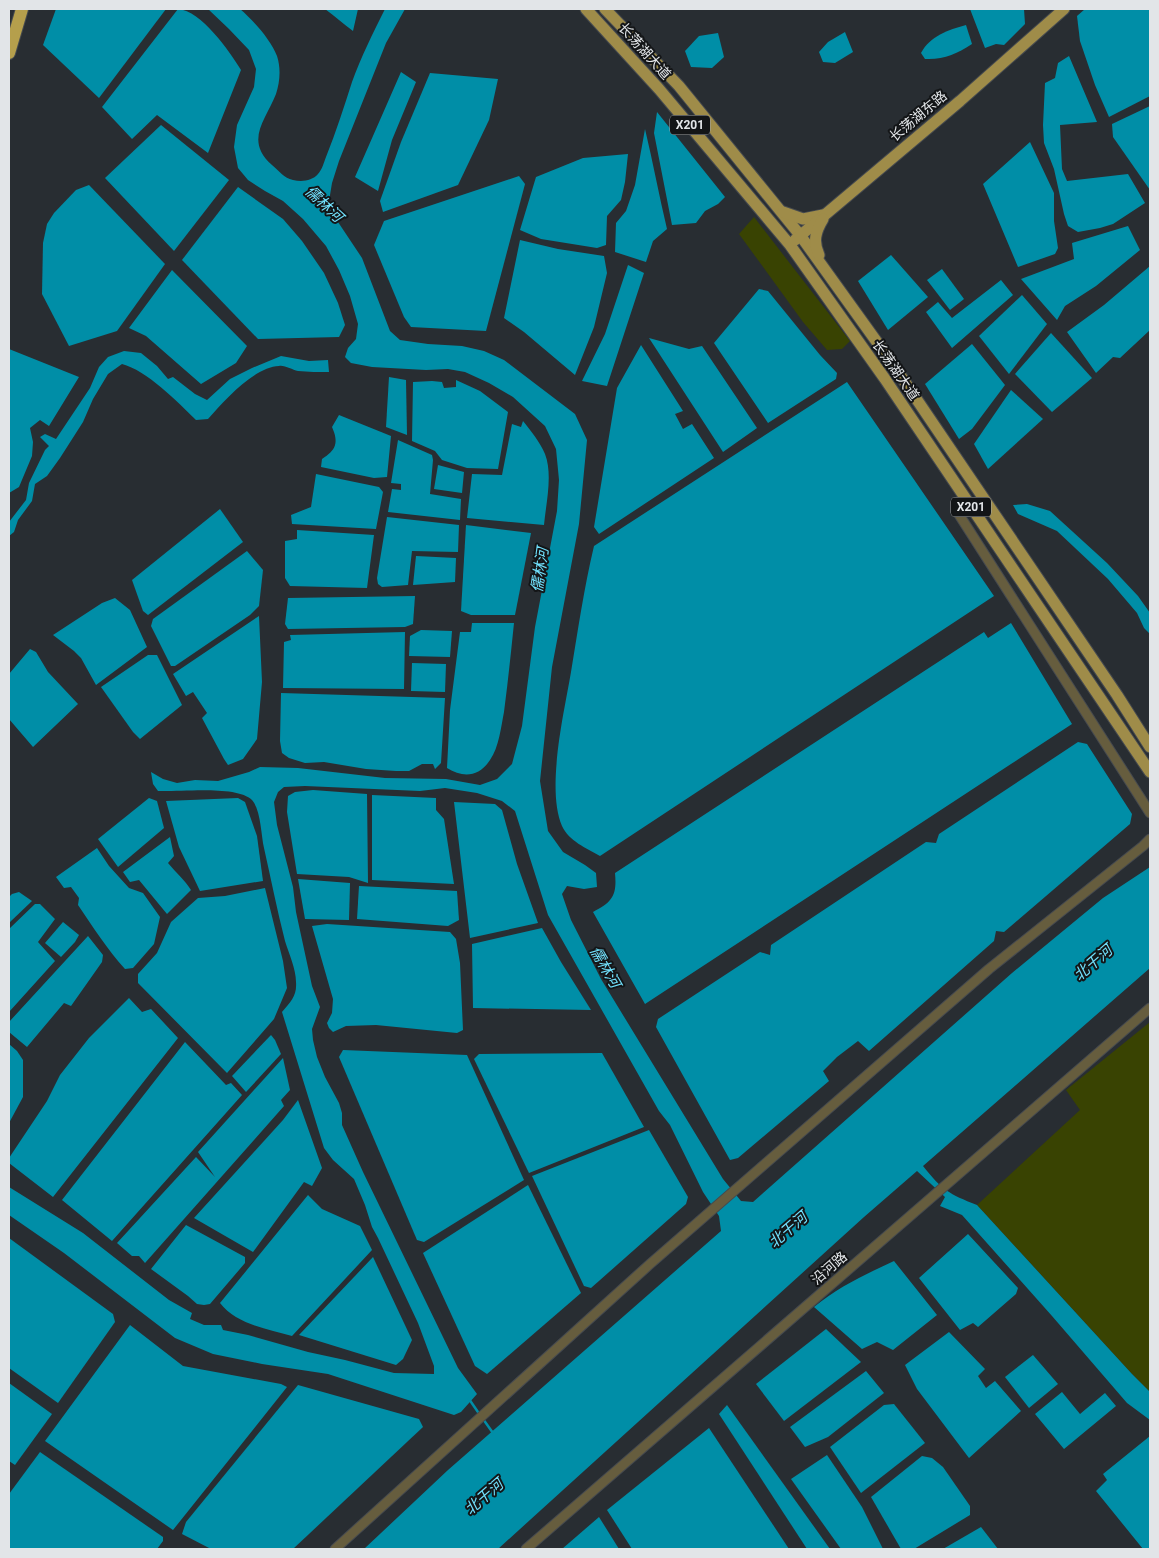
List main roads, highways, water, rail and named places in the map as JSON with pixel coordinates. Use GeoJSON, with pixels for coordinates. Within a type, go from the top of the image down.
{"type":"FeatureCollection","features":[{"type":"Feature","properties":{"kind":"highway"},"geometry":{"type":"LineString","coordinates":[[9,53],[22,9]]}},
{"type":"Feature","properties":{"kind":"main road","name":"长荡湖大道"},"geometry":{"type":"LineString","coordinates":[[586,9],[659,89],[790,244],[885,379],[1150,772]]}},
{"type":"Feature","properties":{"kind":"main road","name":"长荡湖大道"},"geometry":{"type":"LineString","coordinates":[[605,9],[679,86],[800,236],[892,363],[1150,747]]}},
{"type":"Feature","properties":{"kind":"main road","name":"长荡湖东路"},"geometry":{"type":"LineString","coordinates":[[790,244],[960,101],[1064,9]]}},
{"type":"Feature","properties":{"kind":"main road"},"geometry":{"type":"LineString","coordinates":[[780,211],[803,219],[825,215]]}},
{"type":"Feature","properties":{"kind":"main road"},"geometry":{"type":"LineString","coordinates":[[825,215],[816,232],[815,246],[828,275]]}},
{"type":"Feature","properties":{"kind":"water"},"geometry":{"type":"Polygon","coordinates":[[[56,9],[166,9],[99,98],[43,45],[56,9]]]}},
{"type":"Feature","properties":{"kind":"water"},"geometry":{"type":"Polygon","coordinates":[[[178,9],[196,16],[205,24],[230,53],[241,70],[208,153],[157,115],[132,139],[102,107],[178,9]]]}},
{"type":"Feature","properties":{"kind":"water"},"geometry":{"type":"Polygon","coordinates":[[[208,9],[240,9],[271,43],[277,56],[280,75],[276,94],[260,130],[258,138],[259,147],[264,156],[282,174],[290,179],[300,181],[313,178],[322,168],[367,45],[385,9],[405,9],[386,43],[339,161],[332,183],[330,210],[362,258],[390,331],[400,340],[462,346],[484,351],[504,360],[575,414],[587,440],[579,524],[552,667],[540,781],[548,831],[563,852],[596,873],[597,887],[584,889],[567,886],[562,894],[571,920],[601,979],[723,1179],[741,1201],[753,1202],[1012,973],[1103,898],[1150,867],[1150,968],[923,1166],[947,1190],[959,1198],[977,1205],[1150,1392],[1150,1420],[1127,1403],[962,1215],[940,1206],[945,1197],[917,1171],[498,1549],[364,1549],[448,1470],[721,1231],[719,1216],[703,1192],[670,1125],[659,1111],[548,915],[515,811],[502,801],[477,793],[445,788],[420,791],[305,786],[284,787],[278,792],[274,802],[277,825],[293,887],[296,912],[312,986],[320,1007],[312,1029],[317,1057],[339,1103],[342,1113],[342,1125],[363,1172],[458,1368],[477,1394],[461,1412],[454,1415],[328,1374],[213,1354],[175,1338],[64,1253],[9,1215],[9,1187],[83,1233],[169,1300],[192,1313],[190,1319],[204,1325],[221,1325],[223,1330],[394,1373],[434,1374],[434,1366],[418,1323],[372,1227],[354,1179],[333,1160],[324,1148],[282,1012],[294,995],[296,977],[279,918],[255,804],[245,795],[234,792],[208,790],[158,791],[153,784],[151,772],[163,779],[177,783],[195,780],[218,781],[260,767],[298,768],[385,778],[446,779],[480,785],[497,779],[512,764],[522,726],[535,627],[557,511],[559,480],[556,449],[545,426],[513,397],[465,372],[448,369],[426,370],[372,367],[351,363],[345,357],[348,348],[356,339],[358,324],[350,296],[326,246],[303,219],[283,201],[248,180],[238,168],[234,147],[237,125],[254,87],[256,69],[249,50],[208,9]]]}},
{"type":"Feature","properties":{"kind":"water"},"geometry":{"type":"Polygon","coordinates":[[[325,9],[358,9],[353,31],[346,26],[325,9]]]}},
{"type":"Feature","properties":{"kind":"water"},"geometry":{"type":"Polygon","coordinates":[[[970,9],[1024,9],[1025,24],[1004,45],[996,44],[985,48],[970,9]]]}},
{"type":"Feature","properties":{"kind":"water"},"geometry":{"type":"Polygon","coordinates":[[[1085,9],[1150,9],[1150,96],[1109,117],[1095,85],[1080,41],[1077,16],[1085,9]]]}},
{"type":"Feature","properties":{"kind":"water"},"geometry":{"type":"Polygon","coordinates":[[[966,25],[972,44],[950,56],[925,59],[921,53],[929,42],[946,32],[966,25]]]}},
{"type":"Feature","properties":{"kind":"water"},"geometry":{"type":"Polygon","coordinates":[[[845,32],[853,52],[835,63],[823,62],[819,52],[828,42],[845,32]]]}},
{"type":"Feature","properties":{"kind":"water"},"geometry":{"type":"Polygon","coordinates":[[[718,33],[724,57],[712,68],[691,67],[685,51],[699,36],[718,33]]]}},
{"type":"Feature","properties":{"kind":"water"},"geometry":{"type":"Polygon","coordinates":[[[1069,56],[1097,122],[1060,125],[1062,169],[1067,181],[1128,174],[1145,203],[1113,224],[1078,232],[1068,226],[1064,214],[1054,169],[1044,143],[1043,125],[1045,83],[1055,78],[1058,63],[1069,56]]]}},
{"type":"Feature","properties":{"kind":"water"},"geometry":{"type":"Polygon","coordinates":[[[401,72],[416,82],[392,140],[378,191],[355,177],[401,72]]]}},
{"type":"Feature","properties":{"kind":"water"},"geometry":{"type":"Polygon","coordinates":[[[430,73],[498,79],[489,120],[458,185],[383,212],[380,201],[401,142],[430,73]]]}},
{"type":"Feature","properties":{"kind":"water"},"geometry":{"type":"Polygon","coordinates":[[[1150,106],[1150,190],[1113,137],[1112,124],[1150,106]]]}},
{"type":"Feature","properties":{"kind":"water"},"geometry":{"type":"Polygon","coordinates":[[[657,112],[725,197],[718,204],[705,211],[696,223],[672,225],[654,133],[657,112]]]}},
{"type":"Feature","properties":{"kind":"water"},"geometry":{"type":"Polygon","coordinates":[[[161,125],[229,180],[174,251],[105,178],[161,125]]]}},
{"type":"Feature","properties":{"kind":"water"},"geometry":{"type":"Polygon","coordinates":[[[645,129],[667,229],[653,241],[646,262],[615,252],[616,223],[626,211],[635,185],[645,129]]]}},
{"type":"Feature","properties":{"kind":"water"},"geometry":{"type":"Polygon","coordinates":[[[1030,142],[1054,193],[1054,221],[1058,248],[1055,254],[1018,267],[983,184],[1030,142]]]}},
{"type":"Feature","properties":{"kind":"water"},"geometry":{"type":"Polygon","coordinates":[[[628,154],[621,200],[607,216],[606,245],[597,248],[541,239],[520,230],[536,177],[583,158],[628,154]]]}},
{"type":"Feature","properties":{"kind":"water"},"geometry":{"type":"Polygon","coordinates":[[[519,176],[525,184],[486,331],[411,327],[404,317],[374,245],[384,221],[519,176]]]}},
{"type":"Feature","properties":{"kind":"water"},"geometry":{"type":"Polygon","coordinates":[[[89,185],[165,264],[117,331],[69,346],[42,294],[43,243],[47,224],[54,213],[76,190],[89,185]]]}},
{"type":"Feature","properties":{"kind":"water"},"geometry":{"type":"Polygon","coordinates":[[[238,187],[283,219],[302,241],[324,273],[338,303],[345,325],[339,337],[258,339],[182,260],[238,187]]]}},
{"type":"Feature","properties":{"kind":"water"},"geometry":{"type":"Polygon","coordinates":[[[1128,226],[1140,250],[1096,286],[1065,306],[1057,320],[1021,279],[1074,259],[1072,243],[1128,226]]]}},
{"type":"Feature","properties":{"kind":"water"},"geometry":{"type":"Polygon","coordinates":[[[520,240],[558,249],[604,256],[607,273],[594,327],[575,375],[524,332],[504,318],[520,240]]]}},
{"type":"Feature","properties":{"kind":"water"},"geometry":{"type":"Polygon","coordinates":[[[891,255],[928,297],[888,330],[858,281],[891,255]]]}},
{"type":"Feature","properties":{"kind":"water"},"geometry":{"type":"Polygon","coordinates":[[[628,265],[644,273],[607,386],[582,381],[605,334],[628,265]]]}},
{"type":"Feature","properties":{"kind":"water"},"geometry":{"type":"Polygon","coordinates":[[[1150,266],[1150,330],[1120,358],[1113,357],[1096,373],[1067,332],[1104,305],[1150,266]]]}},
{"type":"Feature","properties":{"kind":"water"},"geometry":{"type":"Polygon","coordinates":[[[942,269],[964,299],[950,310],[927,280],[942,269]]]}},
{"type":"Feature","properties":{"kind":"water"},"geometry":{"type":"Polygon","coordinates":[[[172,270],[247,346],[236,363],[201,384],[146,336],[129,328],[172,270]]]}},
{"type":"Feature","properties":{"kind":"water"},"geometry":{"type":"Polygon","coordinates":[[[1001,280],[1013,295],[952,348],[926,312],[938,302],[952,318],[1001,280]]]}},
{"type":"Feature","properties":{"kind":"water"},"geometry":{"type":"Polygon","coordinates":[[[759,289],[768,291],[837,373],[836,379],[768,423],[714,343],[759,289]]]}},
{"type":"Feature","properties":{"kind":"water"},"geometry":{"type":"Polygon","coordinates":[[[1022,295],[1047,324],[1009,374],[979,336],[1022,295]]]}},
{"type":"Feature","properties":{"kind":"water"},"geometry":{"type":"Polygon","coordinates":[[[1051,333],[1092,378],[1052,412],[1015,374],[1051,333]]]}},
{"type":"Feature","properties":{"kind":"water"},"geometry":{"type":"Polygon","coordinates":[[[649,338],[689,349],[702,346],[757,428],[723,452],[649,338]]]}},
{"type":"Feature","properties":{"kind":"water"},"geometry":{"type":"Polygon","coordinates":[[[972,344],[1005,385],[972,429],[959,439],[925,384],[972,344]]]}},
{"type":"Feature","properties":{"kind":"water"},"geometry":{"type":"Polygon","coordinates":[[[641,345],[683,411],[675,414],[683,429],[692,424],[714,458],[599,534],[594,527],[617,388],[641,345]]]}},
{"type":"Feature","properties":{"kind":"water"},"geometry":{"type":"Polygon","coordinates":[[[9,349],[79,377],[49,426],[40,420],[30,428],[33,442],[32,456],[19,487],[9,493],[9,349]]]}},
{"type":"Feature","properties":{"kind":"water"},"geometry":{"type":"Polygon","coordinates":[[[124,351],[141,353],[157,366],[168,379],[173,377],[195,394],[207,400],[230,379],[281,356],[309,361],[328,360],[329,372],[298,371],[281,366],[269,368],[250,378],[240,386],[208,419],[196,420],[151,380],[131,367],[122,364],[108,374],[93,399],[83,422],[60,458],[47,476],[35,484],[32,501],[18,520],[14,532],[9,536],[9,522],[26,500],[29,483],[45,450],[49,446],[40,437],[45,434],[56,439],[90,388],[99,367],[108,357],[124,351]]]}},
{"type":"Feature","properties":{"kind":"water"},"geometry":{"type":"Polygon","coordinates":[[[389,377],[406,380],[407,435],[386,427],[389,377]]]}},
{"type":"Feature","properties":{"kind":"water"},"geometry":{"type":"Polygon","coordinates":[[[456,380],[480,391],[508,412],[498,469],[467,468],[442,460],[435,451],[412,441],[413,382],[442,382],[444,388],[456,387],[456,380]]]}},
{"type":"Feature","properties":{"kind":"water"},"geometry":{"type":"Polygon","coordinates":[[[847,382],[994,596],[600,856],[578,844],[562,826],[556,792],[556,772],[561,729],[584,593],[594,546],[847,382]]]}},
{"type":"Feature","properties":{"kind":"water"},"geometry":{"type":"Polygon","coordinates":[[[1011,390],[1043,419],[988,469],[974,444],[1011,390]]]}},
{"type":"Feature","properties":{"kind":"water"},"geometry":{"type":"Polygon","coordinates":[[[339,415],[391,436],[387,477],[374,478],[321,467],[322,459],[335,446],[336,442],[332,427],[339,415]]]}},
{"type":"Feature","properties":{"kind":"water"},"geometry":{"type":"Polygon","coordinates":[[[523,421],[541,445],[547,462],[548,489],[544,525],[467,518],[472,474],[502,475],[512,424],[521,427],[523,421]]]}},
{"type":"Feature","properties":{"kind":"water"},"geometry":{"type":"Polygon","coordinates":[[[398,440],[432,455],[430,494],[461,499],[460,520],[388,512],[392,489],[401,490],[401,484],[391,483],[398,440]]]}},
{"type":"Feature","properties":{"kind":"water"},"geometry":{"type":"Polygon","coordinates":[[[438,465],[464,472],[462,493],[434,489],[438,465]]]}},
{"type":"Feature","properties":{"kind":"water"},"geometry":{"type":"Polygon","coordinates":[[[316,474],[379,487],[383,492],[376,529],[292,524],[291,515],[311,507],[316,474]]]}},
{"type":"Feature","properties":{"kind":"water"},"geometry":{"type":"Polygon","coordinates":[[[1027,504],[1050,511],[1107,563],[1138,596],[1150,613],[1150,634],[1144,628],[1137,613],[1108,579],[1057,531],[1018,514],[1013,505],[1027,504]]]}},
{"type":"Feature","properties":{"kind":"water"},"geometry":{"type":"Polygon","coordinates":[[[220,509],[243,542],[148,615],[143,611],[132,580],[220,509]]]}},
{"type":"Feature","properties":{"kind":"water"},"geometry":{"type":"Polygon","coordinates":[[[387,517],[459,525],[458,552],[412,551],[408,585],[382,587],[378,584],[377,578],[387,517]]]}},
{"type":"Feature","properties":{"kind":"water"},"geometry":{"type":"Polygon","coordinates":[[[466,525],[531,533],[515,615],[471,615],[461,611],[466,525]]]}},
{"type":"Feature","properties":{"kind":"water"},"geometry":{"type":"Polygon","coordinates":[[[297,530],[374,535],[367,588],[290,586],[285,578],[285,541],[297,539],[297,530]]]}},
{"type":"Feature","properties":{"kind":"water"},"geometry":{"type":"Polygon","coordinates":[[[247,551],[263,570],[259,606],[250,615],[175,666],[171,666],[151,626],[153,619],[247,551]]]}},
{"type":"Feature","properties":{"kind":"water"},"geometry":{"type":"Polygon","coordinates":[[[416,556],[456,558],[455,582],[413,585],[416,556]]]}},
{"type":"Feature","properties":{"kind":"water"},"geometry":{"type":"Polygon","coordinates":[[[415,596],[413,624],[405,627],[288,629],[285,624],[288,598],[415,596]]]}},
{"type":"Feature","properties":{"kind":"water"},"geometry":{"type":"Polygon","coordinates":[[[115,598],[130,610],[147,647],[96,685],[81,658],[53,635],[102,603],[115,598]]]}},
{"type":"Feature","properties":{"kind":"water"},"geometry":{"type":"Polygon","coordinates":[[[259,616],[262,682],[257,739],[243,759],[228,765],[202,718],[207,713],[193,692],[186,696],[173,674],[259,616]]]}},
{"type":"Feature","properties":{"kind":"water"},"geometry":{"type":"Polygon","coordinates":[[[472,623],[514,623],[504,712],[498,743],[486,766],[476,773],[465,774],[447,768],[450,710],[460,632],[471,632],[472,623]]]}},
{"type":"Feature","properties":{"kind":"water"},"geometry":{"type":"Polygon","coordinates":[[[1011,623],[1072,724],[645,1004],[593,912],[605,905],[612,897],[615,887],[615,873],[984,632],[988,638],[1011,623]]]}},
{"type":"Feature","properties":{"kind":"water"},"geometry":{"type":"Polygon","coordinates":[[[421,630],[452,631],[450,657],[409,656],[410,636],[421,630]]]}},
{"type":"Feature","properties":{"kind":"water"},"geometry":{"type":"Polygon","coordinates":[[[405,632],[404,689],[283,688],[284,642],[291,640],[290,635],[405,632]]]}},
{"type":"Feature","properties":{"kind":"water"},"geometry":{"type":"Polygon","coordinates":[[[30,649],[36,652],[48,672],[78,704],[33,747],[9,719],[9,674],[30,649]]]}},
{"type":"Feature","properties":{"kind":"water"},"geometry":{"type":"Polygon","coordinates":[[[148,655],[157,655],[182,705],[140,739],[101,687],[148,655]]]}},
{"type":"Feature","properties":{"kind":"water"},"geometry":{"type":"Polygon","coordinates":[[[412,663],[446,664],[445,692],[411,691],[412,663]]]}},
{"type":"Feature","properties":{"kind":"water"},"geometry":{"type":"Polygon","coordinates":[[[281,693],[445,698],[441,763],[435,769],[433,764],[422,764],[409,771],[396,771],[366,769],[324,762],[305,763],[289,758],[282,753],[280,741],[281,693]]]}},
{"type":"Feature","properties":{"kind":"water"},"geometry":{"type":"Polygon","coordinates":[[[1078,742],[1087,744],[1132,814],[1130,824],[1004,932],[996,931],[994,941],[869,1051],[858,1041],[837,1057],[823,1071],[829,1081],[738,1158],[730,1160],[656,1027],[658,1019],[760,952],[770,955],[771,945],[926,842],[936,843],[939,834],[1078,742]]]}},
{"type":"Feature","properties":{"kind":"water"},"geometry":{"type":"Polygon","coordinates":[[[313,790],[367,794],[368,883],[349,877],[297,874],[287,812],[288,796],[295,792],[313,790]]]}},
{"type":"Feature","properties":{"kind":"water"},"geometry":{"type":"Polygon","coordinates":[[[372,795],[436,798],[436,810],[444,819],[454,884],[372,880],[372,795]]]}},
{"type":"Feature","properties":{"kind":"water"},"geometry":{"type":"Polygon","coordinates":[[[149,798],[157,801],[164,828],[118,867],[98,839],[149,798]]]}},
{"type":"Feature","properties":{"kind":"water"},"geometry":{"type":"Polygon","coordinates":[[[238,798],[245,802],[257,836],[263,881],[200,891],[179,847],[166,801],[238,798]]]}},
{"type":"Feature","properties":{"kind":"water"},"geometry":{"type":"Polygon","coordinates":[[[454,802],[495,804],[502,810],[517,864],[538,923],[470,938],[454,802]]]}},
{"type":"Feature","properties":{"kind":"water"},"geometry":{"type":"Polygon","coordinates":[[[170,837],[174,856],[168,863],[191,890],[167,914],[139,880],[130,882],[123,872],[170,837]]]}},
{"type":"Feature","properties":{"kind":"water"},"geometry":{"type":"Polygon","coordinates":[[[97,848],[109,866],[129,888],[143,893],[160,917],[154,944],[133,968],[125,969],[118,961],[78,905],[79,898],[71,887],[64,888],[56,877],[97,848]]]}},
{"type":"Feature","properties":{"kind":"water"},"geometry":{"type":"Polygon","coordinates":[[[298,879],[350,883],[349,920],[305,919],[298,879]]]}},
{"type":"Feature","properties":{"kind":"water"},"geometry":{"type":"Polygon","coordinates":[[[359,886],[457,891],[459,920],[448,926],[357,919],[359,886]]]}},
{"type":"Feature","properties":{"kind":"water"},"geometry":{"type":"Polygon","coordinates":[[[265,888],[283,961],[287,988],[274,1019],[227,1073],[138,983],[138,974],[157,953],[171,922],[198,898],[225,896],[265,888]]]}},
{"type":"Feature","properties":{"kind":"water"},"geometry":{"type":"Polygon","coordinates":[[[19,892],[32,901],[9,923],[9,897],[19,892]]]}},
{"type":"Feature","properties":{"kind":"water"},"geometry":{"type":"Polygon","coordinates":[[[35,904],[40,904],[55,919],[38,942],[55,961],[9,1012],[9,929],[35,904]]]}},
{"type":"Feature","properties":{"kind":"water"},"geometry":{"type":"Polygon","coordinates":[[[63,922],[79,935],[61,957],[45,943],[63,922]]]}},
{"type":"Feature","properties":{"kind":"water"},"geometry":{"type":"Polygon","coordinates":[[[327,924],[450,932],[456,939],[460,963],[463,1030],[457,1033],[376,1025],[346,1026],[333,1032],[327,1023],[332,1013],[333,999],[312,926],[327,924]]]}},
{"type":"Feature","properties":{"kind":"water"},"geometry":{"type":"Polygon","coordinates":[[[542,928],[591,1010],[473,1008],[472,944],[542,928]]]}},
{"type":"Feature","properties":{"kind":"water"},"geometry":{"type":"Polygon","coordinates":[[[88,936],[103,955],[102,962],[71,1006],[64,1003],[27,1047],[9,1032],[9,1022],[88,936]]]}},
{"type":"Feature","properties":{"kind":"water"},"geometry":{"type":"Polygon","coordinates":[[[129,998],[142,1012],[151,1009],[178,1038],[53,1197],[9,1163],[9,1158],[47,1101],[60,1075],[89,1038],[129,998]]]}},
{"type":"Feature","properties":{"kind":"water"},"geometry":{"type":"Polygon","coordinates":[[[271,1035],[281,1054],[246,1092],[232,1076],[271,1035]]]}},
{"type":"Feature","properties":{"kind":"water"},"geometry":{"type":"Polygon","coordinates":[[[185,1042],[226,1085],[231,1083],[242,1095],[112,1241],[62,1200],[185,1042]]]}},
{"type":"Feature","properties":{"kind":"water"},"geometry":{"type":"Polygon","coordinates":[[[9,1044],[23,1060],[23,1097],[9,1123],[9,1044]]]}},
{"type":"Feature","properties":{"kind":"water"},"geometry":{"type":"Polygon","coordinates":[[[343,1050],[467,1055],[524,1180],[424,1242],[417,1240],[339,1057],[343,1050]]]}},
{"type":"Feature","properties":{"kind":"water"},"geometry":{"type":"Polygon","coordinates":[[[602,1053],[644,1127],[529,1173],[474,1059],[479,1054],[602,1053]]]}},
{"type":"Feature","properties":{"kind":"water"},"geometry":{"type":"Polygon","coordinates":[[[283,1058],[290,1090],[281,1100],[284,1106],[145,1263],[139,1256],[132,1256],[117,1243],[196,1157],[215,1177],[198,1152],[283,1058]]]}},
{"type":"Feature","properties":{"kind":"water"},"geometry":{"type":"Polygon","coordinates":[[[298,1100],[322,1168],[312,1186],[304,1182],[253,1252],[194,1218],[283,1120],[298,1100]]]}},
{"type":"Feature","properties":{"kind":"water"},"geometry":{"type":"Polygon","coordinates":[[[649,1130],[688,1197],[686,1204],[591,1288],[584,1286],[532,1176],[649,1130]]]}},
{"type":"Feature","properties":{"kind":"water"},"geometry":{"type":"Polygon","coordinates":[[[528,1185],[581,1293],[487,1374],[475,1366],[423,1253],[528,1185]]]}},
{"type":"Feature","properties":{"kind":"water"},"geometry":{"type":"Polygon","coordinates":[[[308,1195],[322,1209],[360,1226],[372,1250],[292,1336],[243,1321],[234,1316],[220,1303],[308,1195]]]}},
{"type":"Feature","properties":{"kind":"water"},"geometry":{"type":"Polygon","coordinates":[[[186,1225],[245,1257],[245,1263],[210,1304],[197,1304],[151,1269],[186,1225]]]}},
{"type":"Feature","properties":{"kind":"water"},"geometry":{"type":"Polygon","coordinates":[[[968,1234],[1018,1288],[1016,1294],[978,1327],[973,1323],[960,1330],[919,1278],[968,1234]]]}},
{"type":"Feature","properties":{"kind":"water"},"geometry":{"type":"Polygon","coordinates":[[[9,1238],[113,1314],[115,1322],[58,1403],[9,1368],[9,1238]]]}},
{"type":"Feature","properties":{"kind":"water"},"geometry":{"type":"Polygon","coordinates":[[[373,1257],[412,1340],[403,1359],[396,1365],[299,1335],[373,1257]]]}},
{"type":"Feature","properties":{"kind":"water"},"geometry":{"type":"Polygon","coordinates":[[[894,1261],[937,1315],[893,1350],[877,1342],[862,1349],[814,1307],[842,1287],[894,1261]]]}},
{"type":"Feature","properties":{"kind":"water"},"geometry":{"type":"Polygon","coordinates":[[[130,1325],[183,1366],[281,1384],[287,1387],[173,1530],[45,1441],[130,1325]]]}},
{"type":"Feature","properties":{"kind":"water"},"geometry":{"type":"Polygon","coordinates":[[[826,1329],[861,1362],[784,1421],[756,1384],[826,1329]]]}},
{"type":"Feature","properties":{"kind":"water"},"geometry":{"type":"Polygon","coordinates":[[[949,1332],[985,1369],[978,1376],[986,1388],[995,1381],[1021,1411],[969,1458],[917,1389],[905,1365],[949,1332]]]}},
{"type":"Feature","properties":{"kind":"water"},"geometry":{"type":"Polygon","coordinates":[[[1033,1355],[1058,1384],[1029,1408],[1005,1377],[1033,1355]]]}},
{"type":"Feature","properties":{"kind":"water"},"geometry":{"type":"Polygon","coordinates":[[[866,1371],[884,1393],[828,1437],[805,1447],[790,1427],[866,1371]]]}},
{"type":"Feature","properties":{"kind":"water"},"geometry":{"type":"Polygon","coordinates":[[[9,1383],[52,1414],[15,1465],[9,1461],[9,1383]]]}},
{"type":"Feature","properties":{"kind":"water"},"geometry":{"type":"Polygon","coordinates":[[[298,1385],[419,1419],[423,1427],[293,1549],[211,1549],[182,1534],[186,1522],[298,1385]]]}},
{"type":"Feature","properties":{"kind":"water"},"geometry":{"type":"Polygon","coordinates":[[[1062,1392],[1080,1414],[1105,1393],[1116,1406],[1064,1449],[1035,1414],[1062,1392]]]}},
{"type":"Feature","properties":{"kind":"water"},"geometry":{"type":"Polygon","coordinates":[[[894,1404],[925,1443],[861,1493],[830,1447],[884,1405],[894,1404]]]}},
{"type":"Feature","properties":{"kind":"water"},"geometry":{"type":"Polygon","coordinates":[[[727,1405],[830,1549],[807,1549],[719,1414],[727,1405]]]}},
{"type":"Feature","properties":{"kind":"water"},"geometry":{"type":"Polygon","coordinates":[[[709,1428],[789,1549],[632,1549],[607,1510],[709,1428]]]}},
{"type":"Feature","properties":{"kind":"water"},"geometry":{"type":"Polygon","coordinates":[[[1150,1436],[1150,1549],[1143,1549],[1096,1491],[1107,1480],[1103,1474],[1150,1436]]]}},
{"type":"Feature","properties":{"kind":"water"},"geometry":{"type":"Polygon","coordinates":[[[40,1452],[163,1537],[163,1541],[157,1549],[9,1549],[9,1494],[40,1452]]]}},
{"type":"Feature","properties":{"kind":"water"},"geometry":{"type":"Polygon","coordinates":[[[827,1455],[862,1507],[883,1549],[841,1549],[791,1479],[827,1455]]]}},
{"type":"Feature","properties":{"kind":"water"},"geometry":{"type":"Polygon","coordinates":[[[922,1456],[932,1458],[943,1467],[970,1506],[970,1515],[914,1549],[901,1549],[871,1497],[922,1456]]]}},
{"type":"Feature","properties":{"kind":"water"},"geometry":{"type":"Polygon","coordinates":[[[599,1517],[619,1549],[562,1549],[599,1517]]]}},
{"type":"Feature","properties":{"kind":"water"},"geometry":{"type":"Polygon","coordinates":[[[981,1527],[998,1549],[943,1549],[981,1527]]]}},
{"type":"Feature","properties":{"kind":"waterway"},"geometry":{"type":"LineString","coordinates":[[469,1399],[480,1415]]}},
{"type":"Feature","properties":{"kind":"waterway"},"geometry":{"type":"LineString","coordinates":[[483,1419],[493,1433]]}},
{"type":"Feature","properties":{"kind":"water label","name":"儒林河"},"geometry":{"type":"Point","coordinates":[324,204]}},
{"type":"Feature","properties":{"kind":"water label","name":"儒林河"},"geometry":{"type":"Point","coordinates":[540,570]}},
{"type":"Feature","properties":{"kind":"water label","name":"北干河"},"geometry":{"type":"Point","coordinates":[1093,963]}},
{"type":"Feature","properties":{"kind":"water label","name":"儒林河"},"geometry":{"type":"Point","coordinates":[605,967]}},
{"type":"Feature","properties":{"kind":"water label","name":"北干河"},"geometry":{"type":"Point","coordinates":[788,1230]}},
{"type":"Feature","properties":{"kind":"water label","name":"北干河"},"geometry":{"type":"Point","coordinates":[484,1497]}}]}
